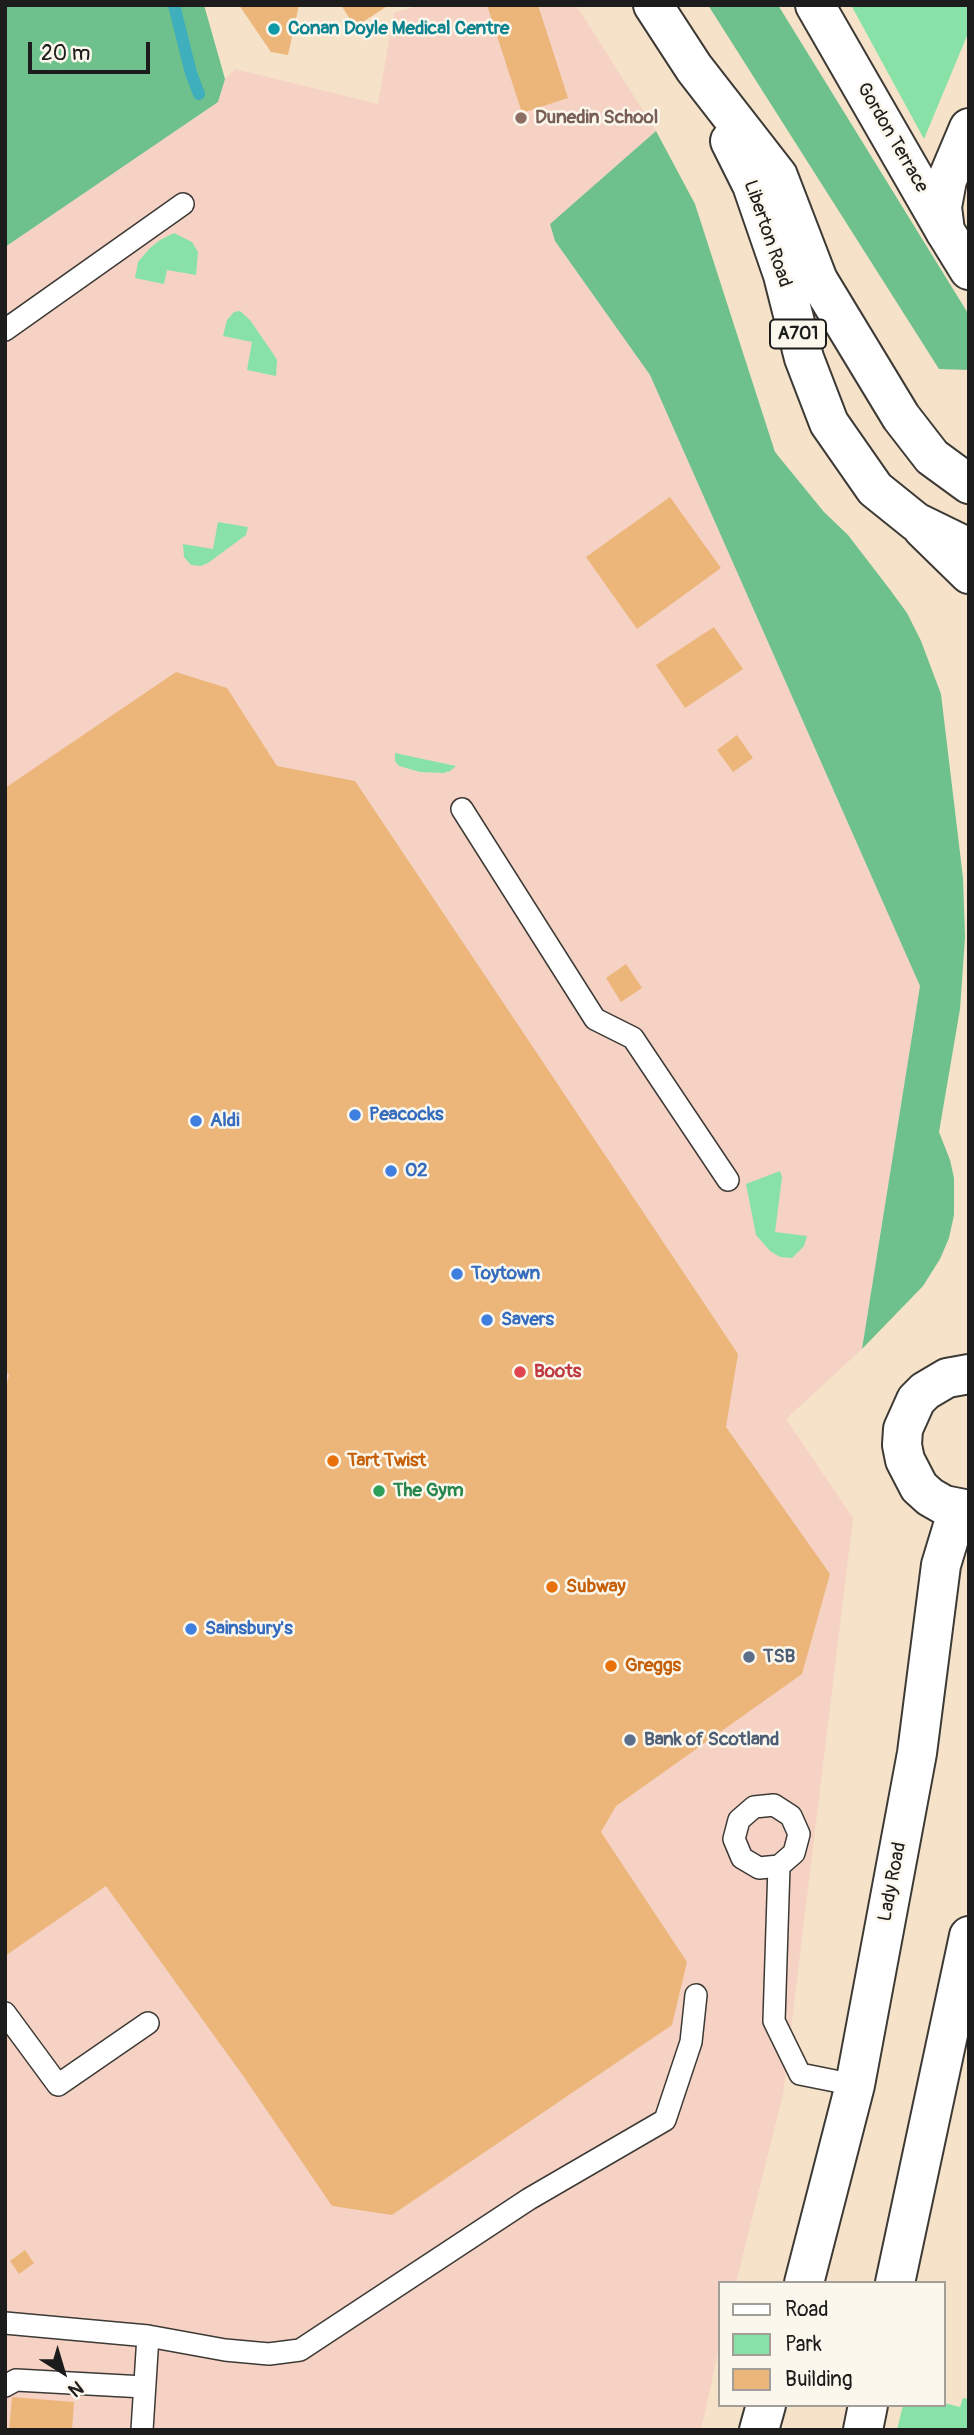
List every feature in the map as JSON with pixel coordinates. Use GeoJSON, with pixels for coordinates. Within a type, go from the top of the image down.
{"type":"FeatureCollection","features":[{"type":"Feature","properties":{"kind":"street","name":"Liberton Road"},"geometry":{"type":"LineString","coordinates":[[653,5],[694,68],[778,176],[818,280],[901,417],[932,457],[969,484]]}},
{"type":"Feature","properties":{"kind":"street","name":"Gordon Terrace"},"geometry":{"type":"LineString","coordinates":[[815,5],[969,270]]}},
{"type":"Feature","properties":{"kind":"street","name":"Liberton Road"},"geometry":{"type":"LineString","coordinates":[[694,68],[752,185],[783,275],[804,358],[829,423],[875,489],[916,522],[969,548]]}},
{"type":"Feature","properties":{"kind":"street"},"geometry":{"type":"LineString","coordinates":[[946,231],[942,207],[947,180],[969,128]]}},
{"type":"Feature","properties":{"kind":"street"},"geometry":{"type":"LineString","coordinates":[[916,522],[969,574]]}},
{"type":"Feature","properties":{"kind":"street","name":"Lady Road"},"geometry":{"type":"LineString","coordinates":[[809,2273],[855,2085],[918,1753],[941,1565],[964,1510],[944,1505],[919,1487],[905,1460],[903,1429],[916,1400],[935,1384],[966,1370]]}},
{"type":"Feature","properties":{"kind":"street"},"geometry":{"type":"LineString","coordinates":[[895,2281],[969,1936]]}},
{"type":"Feature","properties":{"kind":"street"},"geometry":{"type":"LineString","coordinates":[[759,2430],[765,2407]]}},
{"type":"Feature","properties":{"kind":"street"},"geometry":{"type":"LineString","coordinates":[[787,2430],[791,2407]]}},
{"type":"Feature","properties":{"kind":"street"},"geometry":{"type":"LineString","coordinates":[[863,2430],[868,2407]]}},
{"type":"Feature","properties":{"kind":"lane"},"geometry":{"type":"LineString","coordinates":[[5,330],[183,204]]}},
{"type":"Feature","properties":{"kind":"lane"},"geometry":{"type":"LineString","coordinates":[[461,808],[594,1019],[633,1038],[728,1180]]}},
{"type":"Feature","properties":{"kind":"lane"},"geometry":{"type":"LineString","coordinates":[[779,1866],[774,2021],[800,2074],[855,2085]]}},
{"type":"Feature","properties":{"kind":"lane"},"geometry":{"type":"LineString","coordinates":[[5,2323],[148,2336],[225,2350],[269,2354],[300,2350],[529,2199],[665,2120],[691,2042],[695,1995]]}},
{"type":"Feature","properties":{"kind":"lane"},"geometry":{"type":"LineString","coordinates":[[5,2013],[12,2035],[58,2085],[148,2023]]}},
{"type":"Feature","properties":{"kind":"lane"},"geometry":{"type":"LineString","coordinates":[[142,2430],[148,2336]]}},
{"type":"Feature","properties":{"kind":"lane"},"geometry":{"type":"LineString","coordinates":[[5,2386],[16,2380],[144,2387]]}},
{"type":"Feature","properties":{"kind":"shaded area"},"geometry":{"type":"Polygon","coordinates":[[[421,5],[576,5],[656,131],[550,224],[555,241],[650,375],[920,986],[862,1349],[786,1419],[853,1518],[783,2094],[736,2281],[718,2281],[718,2352],[701,2430],[5,2430],[5,247],[218,102],[225,79],[235,69],[378,104],[394,13],[421,5]]]}},
{"type":"Feature","properties":{"kind":"green space"},"geometry":{"type":"Polygon","coordinates":[[[5,5],[204,5],[225,79],[218,102],[5,247],[5,5]]]}},
{"type":"Feature","properties":{"kind":"green space"},"geometry":{"type":"Polygon","coordinates":[[[708,5],[778,5],[969,315],[969,370],[939,369],[708,5]]]}},
{"type":"Feature","properties":{"kind":"green space"},"geometry":{"type":"Polygon","coordinates":[[[851,5],[969,5],[969,31],[924,139],[851,5]]]}},
{"type":"Feature","properties":{"kind":"green space"},"geometry":{"type":"Polygon","coordinates":[[[656,131],[695,204],[775,452],[824,512],[848,535],[907,613],[941,694],[963,878],[965,937],[960,1009],[939,1132],[954,1178],[954,1215],[949,1238],[940,1259],[923,1286],[862,1349],[920,986],[650,375],[555,241],[550,224],[656,131]]]}},
{"type":"Feature","properties":{"kind":"green space"},"geometry":{"type":"Polygon","coordinates":[[[174,233],[192,242],[198,252],[196,275],[167,270],[164,284],[135,278],[138,262],[150,248],[174,233]]]}},
{"type":"Feature","properties":{"kind":"green space"},"geometry":{"type":"Polygon","coordinates":[[[240,311],[250,320],[277,360],[276,376],[247,370],[252,342],[223,336],[227,320],[234,312],[240,311]]]}},
{"type":"Feature","properties":{"kind":"green space"},"geometry":{"type":"Polygon","coordinates":[[[218,522],[248,527],[246,535],[208,563],[201,566],[191,565],[184,557],[183,544],[213,549],[218,522]]]}},
{"type":"Feature","properties":{"kind":"green space"},"geometry":{"type":"Polygon","coordinates":[[[395,753],[456,766],[443,773],[420,772],[399,766],[395,761],[395,753]]]}},
{"type":"Feature","properties":{"kind":"green space"},"geometry":{"type":"Polygon","coordinates":[[[780,1171],[782,1177],[775,1232],[807,1236],[804,1246],[792,1258],[780,1257],[770,1251],[756,1235],[746,1184],[780,1171]]]}},
{"type":"Feature","properties":{"kind":"green space"},"geometry":{"type":"Polygon","coordinates":[[[963,2398],[969,2399],[969,2430],[897,2430],[903,2407],[946,2407],[946,2404],[960,2407],[963,2398]]]}},
{"type":"Feature","properties":{"kind":"building","name":"Conan Doyle Medical Centre"},"geometry":{"type":"Polygon","coordinates":[[[239,5],[299,5],[288,55],[271,52],[239,5]]]}},
{"type":"Feature","properties":{"kind":"building","name":"Conan Doyle Medical Centre"},"geometry":{"type":"Polygon","coordinates":[[[341,5],[389,5],[355,27],[341,5]]]}},
{"type":"Feature","properties":{"kind":"building"},"geometry":{"type":"Polygon","coordinates":[[[487,5],[538,5],[568,98],[522,113],[487,5]]]}},
{"type":"Feature","properties":{"kind":"building"},"geometry":{"type":"Polygon","coordinates":[[[670,497],[721,568],[637,629],[586,557],[670,497]]]}},
{"type":"Feature","properties":{"kind":"building"},"geometry":{"type":"Polygon","coordinates":[[[714,627],[743,669],[685,708],[656,665],[714,627]]]}},
{"type":"Feature","properties":{"kind":"building"},"geometry":{"type":"Polygon","coordinates":[[[176,672],[227,688],[277,766],[355,781],[738,1354],[726,1427],[830,1574],[802,1674],[616,1806],[601,1832],[687,1962],[672,2025],[392,2215],[332,2206],[244,2077],[106,1886],[5,1956],[5,1392],[9,1375],[5,1370],[5,788],[176,672]]]}},
{"type":"Feature","properties":{"kind":"building"},"geometry":{"type":"Polygon","coordinates":[[[737,735],[753,758],[733,772],[717,750],[737,735]]]}},
{"type":"Feature","properties":{"kind":"building"},"geometry":{"type":"Polygon","coordinates":[[[626,964],[642,988],[621,1002],[606,978],[626,964]]]}},
{"type":"Feature","properties":{"kind":"building"},"geometry":{"type":"Polygon","coordinates":[[[25,2250],[34,2263],[19,2274],[10,2261],[25,2250]]]}},
{"type":"Feature","properties":{"kind":"building"},"geometry":{"type":"Polygon","coordinates":[[[12,2397],[74,2402],[72,2430],[9,2430],[12,2397]]]}},
{"type":"Feature","properties":{"kind":"waterway"},"geometry":{"type":"LineString","coordinates":[[174,5],[199,94]]}},
{"type":"Feature","properties":{"kind":"place","name":"Conan Doyle Medical Centre"},"geometry":{"type":"Point","coordinates":[274,29]}},
{"type":"Feature","properties":{"kind":"place","name":"Dunedin School"},"geometry":{"type":"Point","coordinates":[521,118]}},
{"type":"Feature","properties":{"kind":"place","name":"Peacocks"},"geometry":{"type":"Point","coordinates":[355,1115]}},
{"type":"Feature","properties":{"kind":"place","name":"Aldi"},"geometry":{"type":"Point","coordinates":[196,1121]}},
{"type":"Feature","properties":{"kind":"place","name":"O2"},"geometry":{"type":"Point","coordinates":[391,1171]}},
{"type":"Feature","properties":{"kind":"place","name":"Toytown"},"geometry":{"type":"Point","coordinates":[457,1274]}},
{"type":"Feature","properties":{"kind":"place","name":"Savers"},"geometry":{"type":"Point","coordinates":[487,1320]}},
{"type":"Feature","properties":{"kind":"place","name":"Boots"},"geometry":{"type":"Point","coordinates":[520,1372]}},
{"type":"Feature","properties":{"kind":"place","name":"Tart Twist"},"geometry":{"type":"Point","coordinates":[333,1461]}},
{"type":"Feature","properties":{"kind":"place","name":"The Gym"},"geometry":{"type":"Point","coordinates":[379,1491]}},
{"type":"Feature","properties":{"kind":"place","name":"Subway"},"geometry":{"type":"Point","coordinates":[552,1587]}},
{"type":"Feature","properties":{"kind":"place","name":"Sainsbury's"},"geometry":{"type":"Point","coordinates":[191,1629]}},
{"type":"Feature","properties":{"kind":"place","name":"TSB"},"geometry":{"type":"Point","coordinates":[749,1657]}},
{"type":"Feature","properties":{"kind":"place","name":"Greggs"},"geometry":{"type":"Point","coordinates":[611,1666]}},
{"type":"Feature","properties":{"kind":"place","name":"Bank of Scotland"},"geometry":{"type":"Point","coordinates":[630,1740]}}]}
